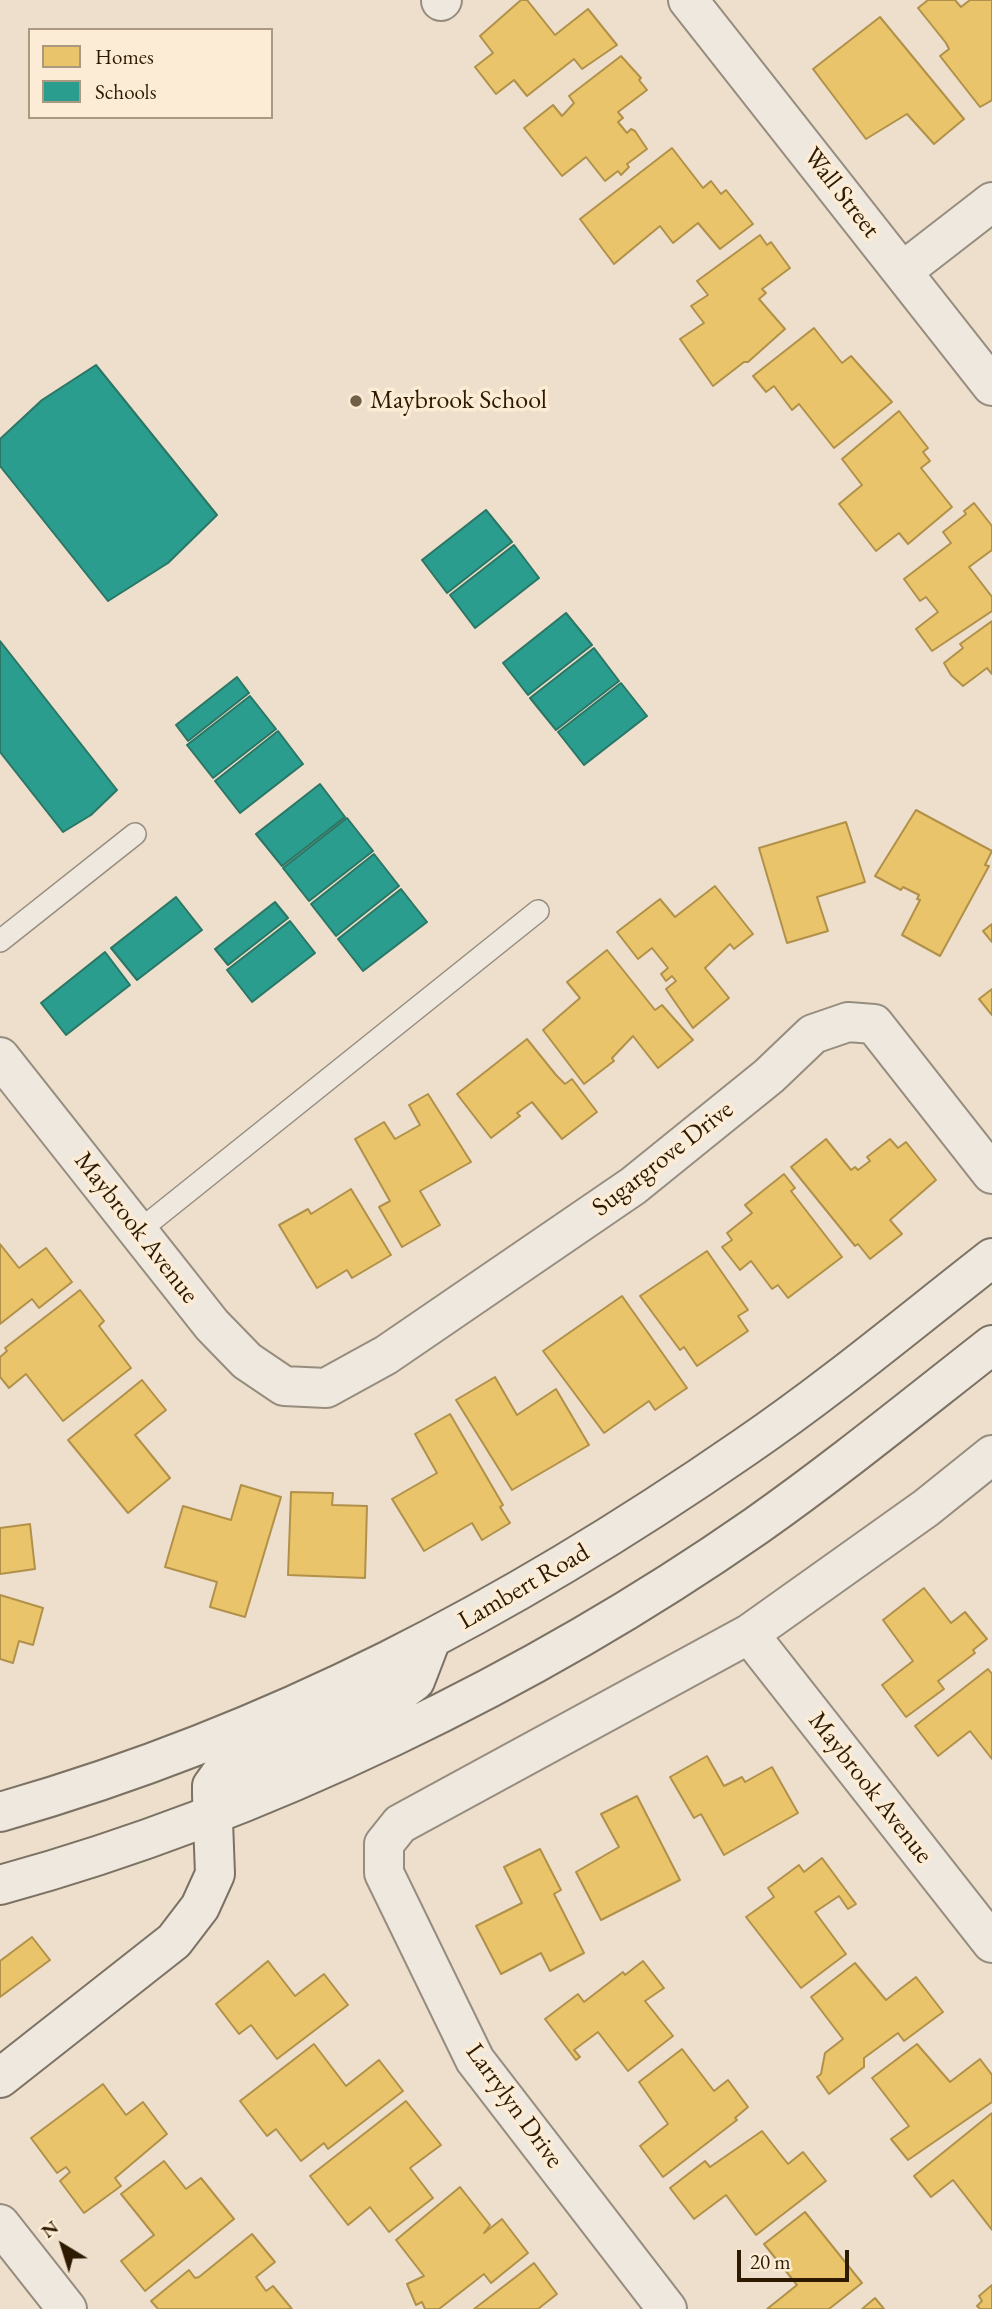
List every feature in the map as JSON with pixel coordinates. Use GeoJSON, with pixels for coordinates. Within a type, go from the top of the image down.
{"type":"FeatureCollection","features":[{"type":"Feature","properties":{"kind":"street","name":"Wall Street"},"geometry":{"type":"LineString","coordinates":[[688,0],[992,386]]}},
{"type":"Feature","properties":{"kind":"street"},"geometry":{"type":"LineString","coordinates":[[903,271],[992,202]]}},
{"type":"Feature","properties":{"kind":"street","name":"Sugargrove Drive"},"geometry":{"type":"LineString","coordinates":[[284,1386],[326,1388],[386,1355],[633,1186],[769,1076],[813,1034],[848,1021],[874,1024],[992,1174]]}},
{"type":"Feature","properties":{"kind":"street","name":"Maybrook Avenue"},"geometry":{"type":"LineString","coordinates":[[0,1057],[140,1230],[212,1325],[247,1361],[284,1386]]}},
{"type":"Feature","properties":{"kind":"street","name":"Lambert Road"},"geometry":{"type":"LineString","coordinates":[[0,1812],[57,1796],[278,1715],[430,1642],[567,1564],[748,1446],[992,1258]]}},
{"type":"Feature","properties":{"kind":"street"},"geometry":{"type":"LineString","coordinates":[[0,1885],[214,1812],[397,1734],[534,1664],[654,1593],[756,1526],[992,1345]]}},
{"type":"Feature","properties":{"kind":"street"},"geometry":{"type":"LineString","coordinates":[[749,1634],[926,1508],[992,1455]]}},
{"type":"Feature","properties":{"kind":"street","name":"Maybrook Avenue"},"geometry":{"type":"LineString","coordinates":[[749,1634],[992,1943]]}},
{"type":"Feature","properties":{"kind":"street","name":"Larrylyn Drive"},"geometry":{"type":"LineString","coordinates":[[667,2309],[475,2060],[384,1873],[384,1844],[400,1824],[749,1634]]}},
{"type":"Feature","properties":{"kind":"street"},"geometry":{"type":"LineString","coordinates":[[0,2078],[174,1941],[200,1908],[215,1874],[212,1786],[222,1772],[396,1695],[415,1681],[430,1642]]}},
{"type":"Feature","properties":{"kind":"street"},"geometry":{"type":"LineString","coordinates":[[0,2224],[67,2309]]}},
{"type":"Feature","properties":{"kind":"lane"},"geometry":{"type":"LineString","coordinates":[[0,941],[135,834]]}},
{"type":"Feature","properties":{"kind":"lane"},"geometry":{"type":"LineString","coordinates":[[140,1230],[538,911]]}},
{"type":"Feature","properties":{"kind":"building: Homes"},"geometry":{"type":"Polygon","coordinates":[[[521,0],[527,0],[555,35],[588,9],[617,45],[582,69],[574,59],[527,96],[514,80],[496,94],[475,67],[493,53],[480,36],[521,0]]]}},
{"type":"Feature","properties":{"kind":"building: Homes"},"geometry":{"type":"Polygon","coordinates":[[[928,0],[955,0],[961,7],[970,0],[992,0],[992,100],[980,107],[940,56],[949,49],[918,8],[928,0]]]}},
{"type":"Feature","properties":{"kind":"building: Homes"},"geometry":{"type":"Polygon","coordinates":[[[880,17],[964,119],[934,144],[907,114],[866,139],[813,69],[880,17]]]}},
{"type":"Feature","properties":{"kind":"building: Homes"},"geometry":{"type":"Polygon","coordinates":[[[621,56],[641,78],[639,80],[647,90],[618,112],[623,118],[618,122],[627,133],[631,129],[635,131],[647,149],[627,164],[629,167],[621,175],[618,171],[605,181],[586,157],[562,176],[524,128],[553,105],[562,116],[574,103],[569,96],[621,56]]]}},
{"type":"Feature","properties":{"kind":"building: Homes"},"geometry":{"type":"Polygon","coordinates":[[[672,148],[703,188],[711,181],[721,194],[726,190],[753,224],[720,249],[698,223],[673,243],[660,226],[614,264],[580,219],[672,148]]]}},
{"type":"Feature","properties":{"kind":"building: Homes"},"geometry":{"type":"Polygon","coordinates":[[[760,235],[767,245],[771,242],[790,268],[762,289],[766,293],[759,299],[785,329],[748,362],[744,362],[713,386],[680,339],[704,323],[691,306],[708,295],[697,281],[760,235]]]}},
{"type":"Feature","properties":{"kind":"building: Homes"},"geometry":{"type":"Polygon","coordinates":[[[814,328],[842,363],[851,356],[892,402],[834,448],[799,404],[792,410],[774,386],[766,392],[753,376],[814,328]]]}},
{"type":"Feature","properties":{"kind":"building: Homes"},"geometry":{"type":"Polygon","coordinates":[[[899,411],[928,448],[923,452],[930,461],[921,468],[952,507],[908,544],[899,533],[876,551],[839,504],[862,485],[842,459],[899,411]]]}},
{"type":"Feature","properties":{"kind":"building: Homes"},"geometry":{"type":"Polygon","coordinates":[[[974,503],[992,526],[992,550],[969,567],[992,597],[992,611],[932,651],[916,629],[938,612],[926,597],[920,601],[904,579],[951,543],[943,532],[966,514],[964,511],[974,503]]]}},
{"type":"Feature","properties":{"kind":"building: Homes"},"geometry":{"type":"Polygon","coordinates":[[[992,621],[992,674],[987,668],[963,686],[951,675],[944,663],[963,648],[960,644],[992,621]]]}},
{"type":"Feature","properties":{"kind":"building: Homes"},"geometry":{"type":"Polygon","coordinates":[[[916,810],[992,851],[985,865],[989,866],[940,956],[902,935],[920,900],[917,899],[919,895],[903,887],[901,890],[875,876],[916,810]]]}},
{"type":"Feature","properties":{"kind":"building: Homes"},"geometry":{"type":"Polygon","coordinates":[[[846,822],[865,882],[817,897],[828,931],[787,943],[759,848],[846,822]]]}},
{"type":"Feature","properties":{"kind":"building: Homes"},"geometry":{"type":"Polygon","coordinates":[[[715,886],[753,934],[734,949],[730,944],[705,968],[729,998],[693,1028],[666,989],[676,981],[672,976],[666,981],[661,974],[668,968],[652,948],[638,959],[617,932],[660,899],[675,917],[715,886]]]}},
{"type":"Feature","properties":{"kind":"building: Homes"},"geometry":{"type":"Polygon","coordinates":[[[992,924],[992,942],[983,931],[992,924]]]}},
{"type":"Feature","properties":{"kind":"building: Homes"},"geometry":{"type":"Polygon","coordinates":[[[607,950],[655,1010],[662,1005],[693,1040],[658,1068],[633,1036],[612,1058],[614,1061],[584,1084],[543,1030],[580,998],[567,982],[607,950]]]}},
{"type":"Feature","properties":{"kind":"building: Homes"},"geometry":{"type":"Polygon","coordinates":[[[992,989],[992,1015],[979,999],[992,989]]]}},
{"type":"Feature","properties":{"kind":"building: Homes"},"geometry":{"type":"Polygon","coordinates":[[[527,1039],[565,1084],[572,1079],[597,1112],[562,1139],[532,1102],[517,1113],[520,1116],[491,1138],[457,1094],[527,1039]]]}},
{"type":"Feature","properties":{"kind":"building: Homes"},"geometry":{"type":"Polygon","coordinates":[[[428,1094],[471,1162],[420,1191],[440,1225],[402,1247],[379,1207],[390,1201],[355,1139],[384,1122],[395,1139],[420,1125],[409,1105],[428,1094]]]}},
{"type":"Feature","properties":{"kind":"building: Homes"},"geometry":{"type":"Polygon","coordinates":[[[826,1139],[851,1170],[855,1167],[858,1170],[870,1161],[867,1157],[890,1139],[898,1148],[906,1142],[936,1180],[890,1220],[902,1234],[870,1259],[858,1244],[855,1246],[791,1167],[826,1139]]]}},
{"type":"Feature","properties":{"kind":"building: Homes"},"geometry":{"type":"Polygon","coordinates":[[[784,1174],[795,1188],[791,1191],[842,1257],[788,1298],[778,1285],[772,1289],[751,1261],[740,1270],[722,1247],[732,1240],[727,1233],[752,1213],[745,1205],[784,1174]]]}},
{"type":"Feature","properties":{"kind":"building: Homes"},"geometry":{"type":"Polygon","coordinates":[[[351,1189],[391,1255],[352,1278],[347,1270],[317,1288],[279,1225],[308,1209],[311,1214],[351,1189]]]}},
{"type":"Feature","properties":{"kind":"building: Homes"},"geometry":{"type":"Polygon","coordinates":[[[0,1244],[19,1268],[46,1248],[72,1282],[39,1308],[32,1299],[0,1324],[0,1244]]]}},
{"type":"Feature","properties":{"kind":"building: Homes"},"geometry":{"type":"Polygon","coordinates":[[[707,1251],[748,1310],[738,1316],[748,1331],[697,1366],[684,1347],[680,1350],[640,1296],[707,1251]]]}},
{"type":"Feature","properties":{"kind":"building: Homes"},"geometry":{"type":"Polygon","coordinates":[[[80,1290],[104,1321],[99,1326],[131,1368],[63,1421],[26,1374],[9,1388],[0,1377],[0,1357],[7,1351],[5,1348],[80,1290]]]}},
{"type":"Feature","properties":{"kind":"building: Homes"},"geometry":{"type":"Polygon","coordinates":[[[622,1296],[687,1388],[655,1410],[649,1401],[604,1433],[543,1351],[622,1296]]]}},
{"type":"Feature","properties":{"kind":"building: Homes"},"geometry":{"type":"Polygon","coordinates":[[[495,1377],[517,1415],[556,1389],[589,1445],[512,1490],[456,1400],[495,1377]]]}},
{"type":"Feature","properties":{"kind":"building: Homes"},"geometry":{"type":"Polygon","coordinates":[[[142,1380],[166,1410],[135,1435],[170,1478],[128,1513],[68,1440],[142,1380]]]}},
{"type":"Feature","properties":{"kind":"building: Homes"},"geometry":{"type":"Polygon","coordinates":[[[450,1414],[503,1505],[500,1507],[510,1523],[482,1540],[472,1523],[424,1551],[392,1499],[437,1473],[415,1434],[450,1414]]]}},
{"type":"Feature","properties":{"kind":"building: Homes"},"geometry":{"type":"Polygon","coordinates":[[[241,1485],[281,1497],[245,1617],[210,1607],[217,1582],[165,1567],[183,1506],[231,1520],[241,1485]]]}},
{"type":"Feature","properties":{"kind":"building: Homes"},"geometry":{"type":"Polygon","coordinates":[[[291,1492],[333,1493],[332,1505],[367,1506],[365,1578],[288,1575],[291,1492]]]}},
{"type":"Feature","properties":{"kind":"building: Homes"},"geometry":{"type":"Polygon","coordinates":[[[30,1524],[35,1569],[0,1574],[0,1528],[30,1524]]]}},
{"type":"Feature","properties":{"kind":"building: Homes"},"geometry":{"type":"Polygon","coordinates":[[[924,1588],[951,1623],[965,1612],[987,1639],[973,1650],[975,1653],[938,1681],[944,1689],[906,1717],[882,1685],[913,1661],[883,1620],[924,1588]]]}},
{"type":"Feature","properties":{"kind":"building: Homes"},"geometry":{"type":"Polygon","coordinates":[[[0,1595],[43,1608],[33,1645],[19,1641],[13,1663],[0,1659],[0,1595]]]}},
{"type":"Feature","properties":{"kind":"building: Homes"},"geometry":{"type":"Polygon","coordinates":[[[988,1669],[992,1674],[992,1759],[970,1731],[938,1756],[915,1726],[988,1669]]]}},
{"type":"Feature","properties":{"kind":"building: Homes"},"geometry":{"type":"Polygon","coordinates":[[[707,1756],[724,1786],[742,1777],[745,1782],[772,1767],[798,1813],[724,1855],[701,1814],[694,1818],[670,1777],[707,1756]]]}},
{"type":"Feature","properties":{"kind":"building: Homes"},"geometry":{"type":"Polygon","coordinates":[[[637,1796],[680,1880],[601,1920],[576,1872],[619,1847],[601,1814],[637,1796]]]}},
{"type":"Feature","properties":{"kind":"building: Homes"},"geometry":{"type":"Polygon","coordinates":[[[540,1849],[561,1890],[554,1894],[584,1953],[550,1971],[541,1953],[501,1974],[476,1926],[522,1903],[504,1867],[540,1849]]]}},
{"type":"Feature","properties":{"kind":"building: Homes"},"geometry":{"type":"Polygon","coordinates":[[[822,1858],[856,1904],[848,1909],[839,1896],[815,1912],[846,1954],[801,1988],[746,1917],[774,1897],[768,1888],[799,1865],[804,1872],[822,1858]]]}},
{"type":"Feature","properties":{"kind":"building: Homes"},"geometry":{"type":"Polygon","coordinates":[[[32,1937],[50,1960],[0,1997],[0,1961],[32,1937]]]}},
{"type":"Feature","properties":{"kind":"building: Homes"},"geometry":{"type":"Polygon","coordinates":[[[268,1961],[295,1996],[324,1974],[348,2005],[277,2059],[251,2025],[239,2034],[216,2004],[268,1961]]]}},
{"type":"Feature","properties":{"kind":"building: Homes"},"geometry":{"type":"Polygon","coordinates":[[[643,1961],[664,1988],[645,2001],[673,2036],[628,2071],[598,2032],[574,2050],[580,2057],[576,2060],[545,2019],[578,1994],[584,2002],[623,1972],[625,1975],[643,1961]]]}},
{"type":"Feature","properties":{"kind":"building: Homes"},"geometry":{"type":"Polygon","coordinates":[[[855,1963],[886,2000],[916,1977],[943,2012],[904,2041],[898,2033],[864,2058],[864,2067],[829,2094],[817,2077],[821,2074],[825,2053],[843,2039],[811,1997],[855,1963]]]}},
{"type":"Feature","properties":{"kind":"building: Homes"},"geometry":{"type":"Polygon","coordinates":[[[314,2044],[346,2086],[379,2060],[403,2091],[328,2149],[324,2143],[301,2161],[276,2129],[267,2136],[240,2101],[314,2044]]]}},
{"type":"Feature","properties":{"kind":"building: Homes"},"geometry":{"type":"Polygon","coordinates":[[[917,2044],[950,2082],[980,2059],[992,2075],[992,2102],[908,2160],[891,2139],[909,2126],[872,2078],[917,2044]]]}},
{"type":"Feature","properties":{"kind":"building: Homes"},"geometry":{"type":"Polygon","coordinates":[[[682,2049],[714,2091],[728,2080],[748,2107],[735,2118],[737,2120],[663,2177],[640,2146],[668,2124],[639,2082],[682,2049]]]}},
{"type":"Feature","properties":{"kind":"building: Homes"},"geometry":{"type":"Polygon","coordinates":[[[103,2084],[126,2115],[143,2102],[167,2134],[115,2178],[121,2186],[84,2213],[60,2181],[70,2172],[66,2167],[57,2173],[31,2138],[103,2084]]]}},
{"type":"Feature","properties":{"kind":"building: Homes"},"geometry":{"type":"Polygon","coordinates":[[[406,2101],[441,2145],[410,2168],[433,2198],[389,2232],[370,2207],[348,2225],[310,2176],[406,2101]]]}},
{"type":"Feature","properties":{"kind":"building: Homes"},"geometry":{"type":"Polygon","coordinates":[[[992,2113],[992,2230],[953,2180],[931,2197],[914,2176],[992,2113]]]}},
{"type":"Feature","properties":{"kind":"building: Homes"},"geometry":{"type":"Polygon","coordinates":[[[762,2131],[788,2164],[803,2152],[826,2181],[756,2235],[726,2195],[694,2219],[670,2188],[705,2161],[710,2167],[762,2131]]]}},
{"type":"Feature","properties":{"kind":"building: Homes"},"geometry":{"type":"Polygon","coordinates":[[[164,2161],[186,2189],[201,2178],[234,2219],[145,2291],[121,2261],[154,2235],[121,2194],[164,2161]]]}},
{"type":"Feature","properties":{"kind":"building: Homes"},"geometry":{"type":"Polygon","coordinates":[[[460,2187],[490,2225],[484,2233],[502,2219],[528,2253],[491,2283],[484,2274],[439,2309],[425,2309],[422,2302],[416,2305],[407,2284],[424,2276],[396,2240],[460,2187]]]}},
{"type":"Feature","properties":{"kind":"building: Homes"},"geometry":{"type":"Polygon","coordinates":[[[805,2212],[862,2283],[829,2309],[767,2309],[797,2285],[764,2244],[805,2212]]]}},
{"type":"Feature","properties":{"kind":"building: Homes"},"geometry":{"type":"Polygon","coordinates":[[[252,2234],[275,2262],[256,2277],[266,2291],[273,2286],[292,2309],[158,2309],[151,2301],[189,2270],[195,2278],[199,2277],[252,2234]]]}},
{"type":"Feature","properties":{"kind":"building: Homes"},"geometry":{"type":"Polygon","coordinates":[[[534,2263],[557,2294],[538,2309],[474,2309],[534,2263]]]}},
{"type":"Feature","properties":{"kind":"building: Homes"},"geometry":{"type":"Polygon","coordinates":[[[992,2285],[992,2309],[980,2309],[977,2306],[982,2301],[979,2296],[992,2285]]]}},
{"type":"Feature","properties":{"kind":"building: Homes"},"geometry":{"type":"Polygon","coordinates":[[[875,2298],[884,2309],[862,2309],[875,2298]]]}},
{"type":"Feature","properties":{"kind":"building: Schools"},"geometry":{"type":"Polygon","coordinates":[[[96,365],[217,515],[168,563],[108,601],[0,466],[0,439],[42,400],[96,365]]]}},
{"type":"Feature","properties":{"kind":"building: Schools"},"geometry":{"type":"Polygon","coordinates":[[[486,510],[512,542],[447,593],[422,560],[486,510]]]}},
{"type":"Feature","properties":{"kind":"building: Schools"},"geometry":{"type":"Polygon","coordinates":[[[514,545],[539,578],[475,628],[450,595],[514,545]]]}},
{"type":"Feature","properties":{"kind":"building: Schools"},"geometry":{"type":"Polygon","coordinates":[[[566,613],[592,645],[528,695],[503,663],[566,613]]]}},
{"type":"Feature","properties":{"kind":"building: Schools"},"geometry":{"type":"Polygon","coordinates":[[[0,641],[117,790],[91,815],[63,832],[0,752],[0,641]]]}},
{"type":"Feature","properties":{"kind":"building: Schools"},"geometry":{"type":"Polygon","coordinates":[[[594,648],[619,681],[556,730],[530,698],[594,648]]]}},
{"type":"Feature","properties":{"kind":"building: Schools"},"geometry":{"type":"Polygon","coordinates":[[[237,677],[249,693],[188,741],[176,725],[237,677]]]}},
{"type":"Feature","properties":{"kind":"building: Schools"},"geometry":{"type":"Polygon","coordinates":[[[621,683],[647,716],[584,765],[558,732],[621,683]]]}},
{"type":"Feature","properties":{"kind":"building: Schools"},"geometry":{"type":"Polygon","coordinates":[[[250,696],[276,729],[213,778],[187,745],[250,696]]]}},
{"type":"Feature","properties":{"kind":"building: Schools"},"geometry":{"type":"Polygon","coordinates":[[[278,731],[303,764],[240,813],[215,781],[278,731]]]}},
{"type":"Feature","properties":{"kind":"building: Schools"},"geometry":{"type":"Polygon","coordinates":[[[320,784],[345,817],[282,866],[256,834],[320,784]]]}},
{"type":"Feature","properties":{"kind":"building: Schools"},"geometry":{"type":"Polygon","coordinates":[[[347,818],[373,851],[309,901],[283,868],[347,818]]]}},
{"type":"Feature","properties":{"kind":"building: Schools"},"geometry":{"type":"Polygon","coordinates":[[[374,854],[399,886],[336,936],[311,904],[374,854]]]}},
{"type":"Feature","properties":{"kind":"building: Schools"},"geometry":{"type":"Polygon","coordinates":[[[401,889],[427,922],[363,971],[338,939],[401,889]]]}},
{"type":"Feature","properties":{"kind":"building: Schools"},"geometry":{"type":"Polygon","coordinates":[[[176,897],[202,930],[137,980],[111,948],[176,897]]]}},
{"type":"Feature","properties":{"kind":"building: Schools"},"geometry":{"type":"Polygon","coordinates":[[[275,902],[288,918],[228,965],[215,949],[275,902]]]}},
{"type":"Feature","properties":{"kind":"building: Schools"},"geometry":{"type":"Polygon","coordinates":[[[290,921],[315,953],[252,1002],[227,970],[290,921]]]}},
{"type":"Feature","properties":{"kind":"building: Schools"},"geometry":{"type":"Polygon","coordinates":[[[105,952],[130,985],[66,1035],[41,1003],[105,952]]]}},
{"type":"Feature","properties":{"kind":"place","name":"Maybrook School"},"geometry":{"type":"Point","coordinates":[356,401]}}]}
